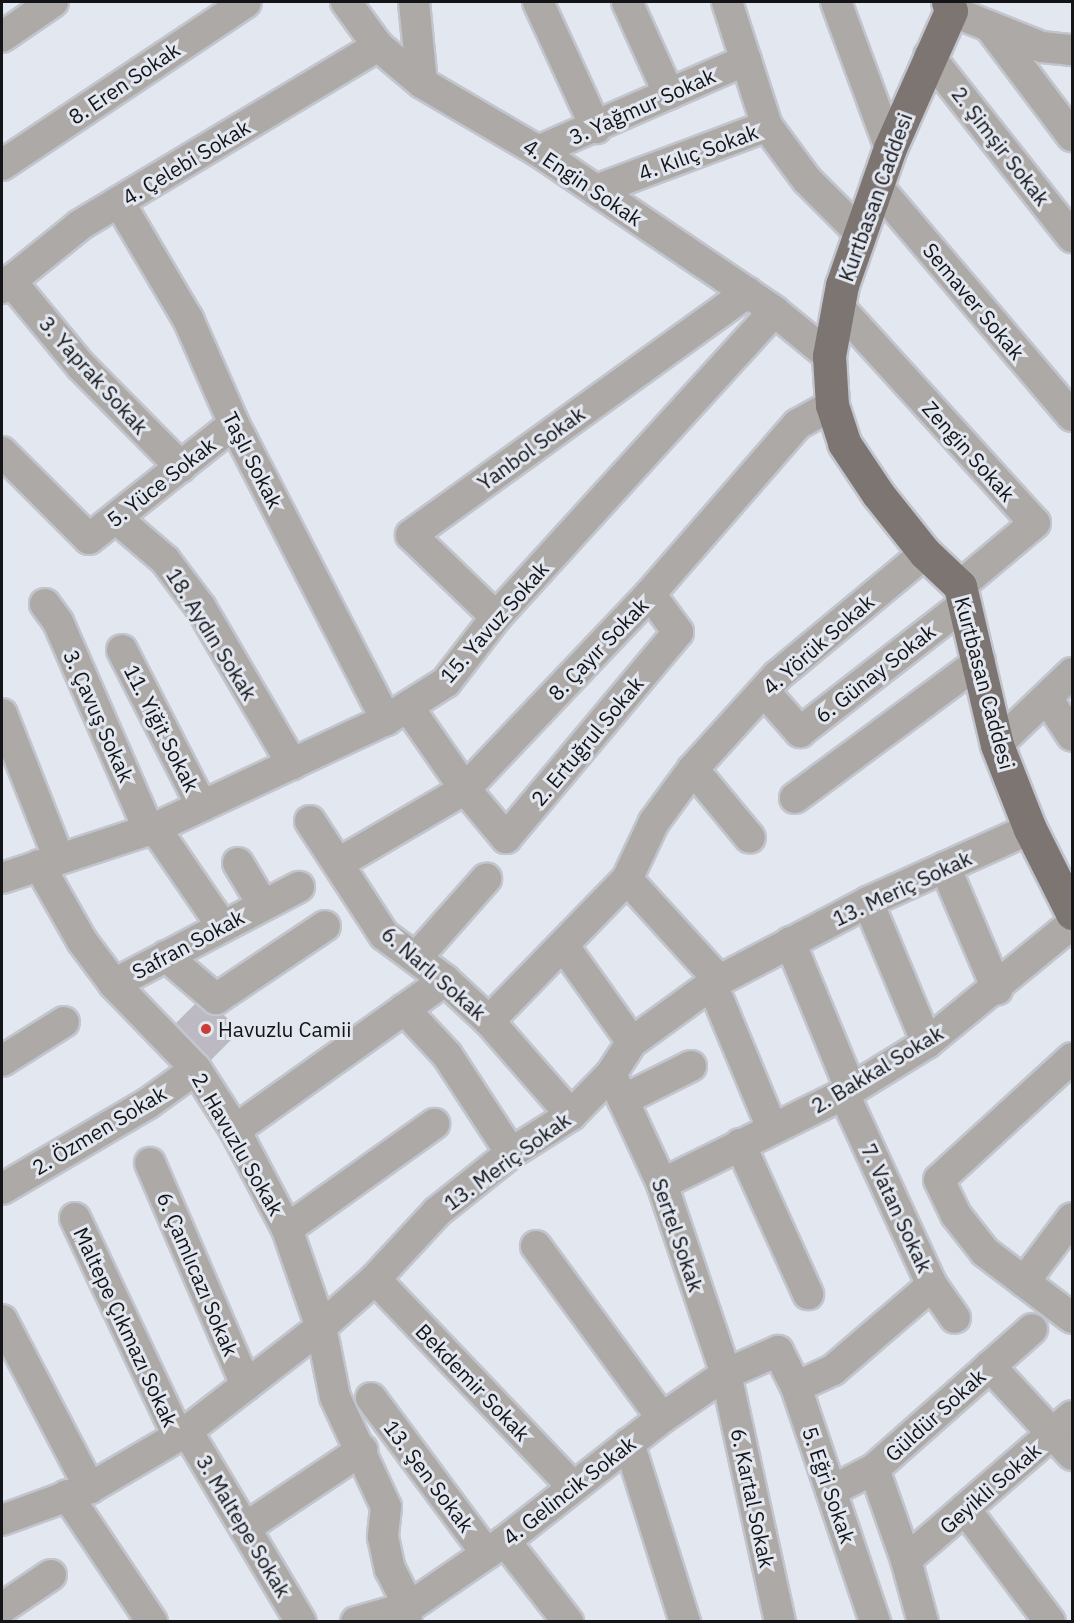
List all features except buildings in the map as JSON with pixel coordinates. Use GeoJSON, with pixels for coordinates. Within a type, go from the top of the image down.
{"type":"FeatureCollection","features":[{"type":"Feature","properties":{"kind":"main road","name":"Kurtbasan Caddesi"},"geometry":{"type":"LineString","coordinates":[[949,6],[890,148],[859,232],[838,306],[829,356],[832,405],[844,443],[878,494],[925,553],[963,595],[980,661],[997,745],[1030,829],[1072,913]]}},
{"type":"Feature","properties":{"kind":"street"},"geometry":{"type":"LineString","coordinates":[[3,34],[53,2]]}},
{"type":"Feature","properties":{"kind":"street","name":"8. Eren Sokak"},"geometry":{"type":"LineString","coordinates":[[2,165],[246,2]]}},
{"type":"Feature","properties":{"kind":"street","name":"4. Engin Sokak"},"geometry":{"type":"LineString","coordinates":[[346,2],[378,46],[422,83],[538,151],[748,292],[829,356]]}},
{"type":"Feature","properties":{"kind":"street"},"geometry":{"type":"LineString","coordinates":[[414,2],[422,83]]}},
{"type":"Feature","properties":{"kind":"street"},"geometry":{"type":"LineString","coordinates":[[538,2],[596,128]]}},
{"type":"Feature","properties":{"kind":"street"},"geometry":{"type":"LineString","coordinates":[[627,2],[669,94]]}},
{"type":"Feature","properties":{"kind":"street"},"geometry":{"type":"LineString","coordinates":[[727,2],[767,126],[807,180],[859,232]]}},
{"type":"Feature","properties":{"kind":"street"},"geometry":{"type":"LineString","coordinates":[[836,2],[890,148]]}},
{"type":"Feature","properties":{"kind":"street"},"geometry":{"type":"LineString","coordinates":[[949,6],[989,26],[1042,47],[1072,50]]}},
{"type":"Feature","properties":{"kind":"street"},"geometry":{"type":"LineString","coordinates":[[989,26],[1072,136]]}},
{"type":"Feature","properties":{"kind":"street","name":"4. Çelebi Sokak"},"geometry":{"type":"LineString","coordinates":[[6,284],[80,225],[378,46]]}},
{"type":"Feature","properties":{"kind":"street","name":"2. Şimşir Sokak"},"geometry":{"type":"LineString","coordinates":[[929,56],[1072,237]]}},
{"type":"Feature","properties":{"kind":"street","name":"3. Yağmur Sokak"},"geometry":{"type":"LineString","coordinates":[[538,151],[596,128],[746,60]]}},
{"type":"Feature","properties":{"kind":"street","name":"4. Kılıç Sokak"},"geometry":{"type":"LineString","coordinates":[[596,190],[767,126]]}},
{"type":"Feature","properties":{"kind":"street","name":"Semaver Sokak"},"geometry":{"type":"LineString","coordinates":[[876,185],[1072,416]]}},
{"type":"Feature","properties":{"kind":"street","name":"Taşlı Sokak"},"geometry":{"type":"LineString","coordinates":[[119,202],[188,319],[234,424],[397,713],[465,789]]}},
{"type":"Feature","properties":{"kind":"street","name":"3. Yaprak Sokak"},"geometry":{"type":"LineString","coordinates":[[6,284],[81,366],[181,467]]}},
{"type":"Feature","properties":{"kind":"street","name":"Yanbol Sokak"},"geometry":{"type":"LineString","coordinates":[[496,617],[411,535],[748,292]]}},
{"type":"Feature","properties":{"kind":"street","name":"Zengin Sokak"},"geometry":{"type":"LineString","coordinates":[[838,306],[1035,524],[963,595]]}},
{"type":"Feature","properties":{"kind":"street","name":"15. Yavuz Sokak"},"geometry":{"type":"LineString","coordinates":[[2,878],[152,829],[397,713],[446,682],[496,617],[774,311]]}},
{"type":"Feature","properties":{"kind":"street","name":"8. Çayır Sokak"},"geometry":{"type":"LineString","coordinates":[[339,863],[465,789],[650,594],[798,424],[832,405]]}},
{"type":"Feature","properties":{"kind":"street","name":"5. Yüce Sokak"},"geometry":{"type":"LineString","coordinates":[[2,452],[88,539],[234,424]]}},
{"type":"Feature","properties":{"kind":"street","name":"18. Aydın Sokak"},"geometry":{"type":"LineString","coordinates":[[116,518],[165,560],[201,608],[292,764]]}},
{"type":"Feature","properties":{"kind":"street","name":"4. Yörük Sokak"},"geometry":{"type":"LineString","coordinates":[[489,1021],[627,879],[654,822],[693,769],[764,691],[925,553]]}},
{"type":"Feature","properties":{"kind":"street","name":"2. Ertuğrul Sokak"},"geometry":{"type":"LineString","coordinates":[[465,789],[506,838],[678,632],[650,594]]}},
{"type":"Feature","properties":{"kind":"street","name":"6. Günay Sokak"},"geometry":{"type":"LineString","coordinates":[[764,691],[800,732],[963,595]]}},
{"type":"Feature","properties":{"kind":"street","name":"3. Çavuş Sokak"},"geometry":{"type":"LineString","coordinates":[[45,604],[58,622],[152,829],[222,926]]}},
{"type":"Feature","properties":{"kind":"street","name":"11. Yiğit Sokak"},"geometry":{"type":"LineString","coordinates":[[122,650],[202,806]]}},
{"type":"Feature","properties":{"kind":"street"},"geometry":{"type":"LineString","coordinates":[[795,798],[980,661]]}},
{"type":"Feature","properties":{"kind":"street"},"geometry":{"type":"LineString","coordinates":[[997,745],[1072,673]]}},
{"type":"Feature","properties":{"kind":"street"},"geometry":{"type":"LineString","coordinates":[[1047,698],[1072,736]]}},
{"type":"Feature","properties":{"kind":"street","name":"2. Havuzlu Sokak"},"geometry":{"type":"LineString","coordinates":[[2,714],[49,862],[82,941],[114,984],[196,1069],[235,1130],[287,1229],[321,1327],[335,1396],[362,1450],[386,1508],[383,1537],[390,1569],[407,1614]]}},
{"type":"Feature","properties":{"kind":"street"},"geometry":{"type":"LineString","coordinates":[[693,769],[750,838]]}},
{"type":"Feature","properties":{"kind":"street","name":"6. Narlı Sokak"},"geometry":{"type":"LineString","coordinates":[[310,821],[384,935],[445,980],[489,1021],[571,1115]]}},
{"type":"Feature","properties":{"kind":"street","name":"13. Meriç Sokak"},"geometry":{"type":"LineString","coordinates":[[2,1520],[79,1491],[182,1434],[321,1327],[375,1279],[437,1212],[511,1153],[617,1087],[632,1042],[716,982],[868,902],[1030,829]]}},
{"type":"Feature","properties":{"kind":"street","name":"Safran Sokak"},"geometry":{"type":"LineString","coordinates":[[238,863],[263,905]]}},
{"type":"Feature","properties":{"kind":"street"},"geometry":{"type":"LineString","coordinates":[[945,867],[997,989]]}},
{"type":"Feature","properties":{"kind":"street"},"geometry":{"type":"LineString","coordinates":[[416,958],[486,879]]}},
{"type":"Feature","properties":{"kind":"street"},"geometry":{"type":"LineString","coordinates":[[627,879],[716,982],[772,1128]]}},
{"type":"Feature","properties":{"kind":"street","name":"Safran Sokak"},"geometry":{"type":"LineString","coordinates":[[114,984],[299,887]]}},
{"type":"Feature","properties":{"kind":"street"},"geometry":{"type":"LineString","coordinates":[[868,902],[927,1043]]}},
{"type":"Feature","properties":{"kind":"street","name":"2. Bakkal Sokak"},"geometry":{"type":"LineString","coordinates":[[662,1184],[848,1092],[927,1043],[997,989],[1072,924]]}},
{"type":"Feature","properties":{"kind":"street"},"geometry":{"type":"LineString","coordinates":[[166,956],[216,999],[325,926]]}},
{"type":"Feature","properties":{"kind":"street","name":"7. Vatan Sokak"},"geometry":{"type":"LineString","coordinates":[[790,942],[848,1092],[932,1285],[955,1318]]}},
{"type":"Feature","properties":{"kind":"street"},"geometry":{"type":"LineString","coordinates":[[563,945],[632,1042]]}},
{"type":"Feature","properties":{"kind":"street"},"geometry":{"type":"LineString","coordinates":[[235,1130],[445,980]]}},
{"type":"Feature","properties":{"kind":"street"},"geometry":{"type":"LineString","coordinates":[[404,1009],[447,1055],[511,1153]]}},
{"type":"Feature","properties":{"kind":"street"},"geometry":{"type":"LineString","coordinates":[[2,1061],[64,1022]]}},
{"type":"Feature","properties":{"kind":"street"},"geometry":{"type":"LineString","coordinates":[[1072,1058],[939,1180],[956,1215],[986,1252],[1072,1318]]}},
{"type":"Feature","properties":{"kind":"street"},"geometry":{"type":"LineString","coordinates":[[617,1087],[692,1066]]}},
{"type":"Feature","properties":{"kind":"street","name":"2. Özmen Sokak"},"geometry":{"type":"LineString","coordinates":[[2,1189],[147,1104],[196,1069]]}},
{"type":"Feature","properties":{"kind":"street","name":"Sertel Sokak"},"geometry":{"type":"LineString","coordinates":[[617,1087],[662,1184],[726,1374]]}},
{"type":"Feature","properties":{"kind":"street"},"geometry":{"type":"LineString","coordinates":[[287,1229],[434,1124]]}},
{"type":"Feature","properties":{"kind":"street"},"geometry":{"type":"LineString","coordinates":[[740,1144],[808,1294]]}},
{"type":"Feature","properties":{"kind":"street","name":"6. Çamlıcazı Sokak"},"geometry":{"type":"LineString","coordinates":[[150,1163],[246,1385]]}},
{"type":"Feature","properties":{"kind":"street","name":"Maltepe Çıkmazı Sokak"},"geometry":{"type":"LineString","coordinates":[[75,1218],[182,1434]]}},
{"type":"Feature","properties":{"kind":"street"},"geometry":{"type":"LineString","coordinates":[[1024,1282],[1072,1218]]}},
{"type":"Feature","properties":{"kind":"street"},"geometry":{"type":"LineString","coordinates":[[536,1246],[662,1418]]}},
{"type":"Feature","properties":{"kind":"street","name":"Bekdemir Sokak"},"geometry":{"type":"LineString","coordinates":[[375,1279],[571,1485]]}},
{"type":"Feature","properties":{"kind":"street"},"geometry":{"type":"LineString","coordinates":[[796,1387],[833,1370],[932,1285]]}},
{"type":"Feature","properties":{"kind":"street"},"geometry":{"type":"LineString","coordinates":[[2,1320],[79,1491],[152,1622]]}},
{"type":"Feature","properties":{"kind":"street","name":"Güldür Sokak"},"geometry":{"type":"LineString","coordinates":[[831,1491],[873,1469],[1032,1329]]}},
{"type":"Feature","properties":{"kind":"street","name":"4. Gelincik Sokak"},"geometry":{"type":"LineString","coordinates":[[356,1622],[407,1614],[496,1547],[571,1485],[662,1418],[726,1374],[778,1352]]}},
{"type":"Feature","properties":{"kind":"street","name":"5. Eğri Sokak"},"geometry":{"type":"LineString","coordinates":[[778,1352],[796,1387],[875,1622]]}},
{"type":"Feature","properties":{"kind":"street"},"geometry":{"type":"LineString","coordinates":[[990,1366],[1067,1434]]}},
{"type":"Feature","properties":{"kind":"street","name":"6. Kartal Sokak"},"geometry":{"type":"LineString","coordinates":[[726,1374],[780,1622]]}},
{"type":"Feature","properties":{"kind":"street","name":"13. Şen Sokak"},"geometry":{"type":"LineString","coordinates":[[371,1398],[496,1547],[568,1622]]}},
{"type":"Feature","properties":{"kind":"street","name":"3. Maltepe Sokak"},"geometry":{"type":"LineString","coordinates":[[182,1434],[245,1528],[301,1622]]}},
{"type":"Feature","properties":{"kind":"street","name":"Geyikli Sokak"},"geometry":{"type":"LineString","coordinates":[[906,1560],[965,1509],[1067,1434]]}},
{"type":"Feature","properties":{"kind":"street"},"geometry":{"type":"LineString","coordinates":[[629,1443],[685,1622]]}},
{"type":"Feature","properties":{"kind":"street"},"geometry":{"type":"LineString","coordinates":[[245,1528],[362,1450]]}},
{"type":"Feature","properties":{"kind":"street"},"geometry":{"type":"LineString","coordinates":[[873,1469],[906,1560],[911,1618]]}},
{"type":"Feature","properties":{"kind":"street"},"geometry":{"type":"LineString","coordinates":[[965,1509],[1050,1622]]}},
{"type":"Feature","properties":{"kind":"street"},"geometry":{"type":"LineString","coordinates":[[2,1608],[51,1575]]}},
{"type":"Feature","properties":{"kind":"place","name":"Havuzlu Camii"},"geometry":{"type":"Point","coordinates":[206,1029]}}]}
